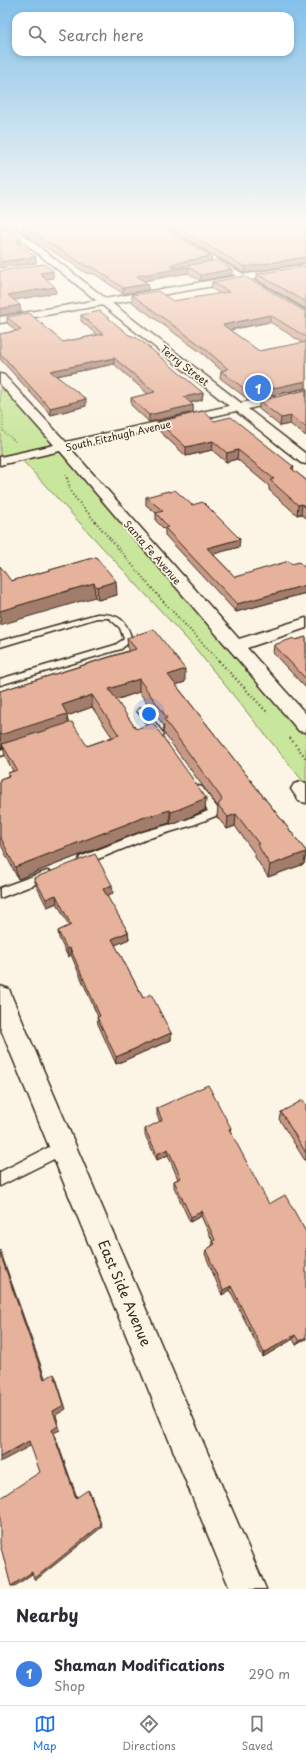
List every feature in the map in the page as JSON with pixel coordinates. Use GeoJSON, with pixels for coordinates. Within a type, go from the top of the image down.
{"type":"FeatureCollection","features":[{"type":"Feature","properties":{"kind":"main road"},"geometry":{"type":"LineString","coordinates":[[0,314],[94,300]]}},
{"type":"Feature","properties":{"kind":"main road"},"geometry":{"type":"LineString","coordinates":[[0,320],[96,300]]}},
{"type":"Feature","properties":{"kind":"street","name":"Terry Street"},"geometry":{"type":"LineString","coordinates":[[103,300],[238,408],[306,460]]}},
{"type":"Feature","properties":{"kind":"street"},"geometry":{"type":"LineString","coordinates":[[281,300],[306,315]]}},
{"type":"Feature","properties":{"kind":"street","name":"Santa Fe Avenue"},"geometry":{"type":"LineString","coordinates":[[0,377],[63,447],[306,726]]}},
{"type":"Feature","properties":{"kind":"street","name":"South Fitzhugh Avenue"},"geometry":{"type":"LineString","coordinates":[[0,461],[306,392]]}},
{"type":"Feature","properties":{"kind":"street"},"geometry":{"type":"LineString","coordinates":[[235,646],[306,623]]}},
{"type":"Feature","properties":{"kind":"street","name":"East Side Avenue"},"geometry":{"type":"LineString","coordinates":[[0,997],[248,1589]]}},
{"type":"Feature","properties":{"kind":"lane"},"geometry":{"type":"LineString","coordinates":[[0,644],[97,616],[111,616],[124,627],[128,640],[118,647],[0,682]]}},
{"type":"Feature","properties":{"kind":"lane"},"geometry":{"type":"LineString","coordinates":[[142,711],[166,744]]}},
{"type":"Feature","properties":{"kind":"lane"},"geometry":{"type":"LineString","coordinates":[[0,753],[23,746]]}},
{"type":"Feature","properties":{"kind":"lane"},"geometry":{"type":"LineString","coordinates":[[74,864],[147,835],[179,827],[214,812],[192,781]]}},
{"type":"Feature","properties":{"kind":"lane"},"geometry":{"type":"LineString","coordinates":[[0,893],[59,870]]}},
{"type":"Feature","properties":{"kind":"lane"},"geometry":{"type":"LineString","coordinates":[[0,1179],[63,1147]]}},
{"type":"Feature","properties":{"kind":"path"},"geometry":{"type":"LineString","coordinates":[[0,408],[3,413],[0,424],[3,433],[20,444]]}},
{"type":"Feature","properties":{"kind":"path"},"geometry":{"type":"LineString","coordinates":[[65,472],[72,494],[161,599],[269,714]]}},
{"type":"Feature","properties":{"kind":"path"},"geometry":{"type":"LineString","coordinates":[[288,736],[306,758]]}},
{"type":"Feature","properties":{"kind":"green space"},"geometry":{"type":"Polygon","coordinates":[[[0,385],[51,441],[49,445],[40,449],[49,454],[58,452],[62,454],[306,736],[306,785],[195,648],[22,460],[34,457],[0,457],[0,385]]]}},
{"type":"Feature","properties":{"kind":"building"},"geometry":{"type":"Polygon","coordinates":[[[0,300],[14,300],[20,305],[0,309],[0,300]]]}},
{"type":"Feature","properties":{"kind":"building"},"geometry":{"type":"Polygon","coordinates":[[[139,300],[286,300],[306,312],[306,337],[270,315],[223,325],[259,351],[306,342],[306,381],[250,393],[221,371],[228,369],[203,347],[139,300]]]}},
{"type":"Feature","properties":{"kind":"building"},"geometry":{"type":"Polygon","coordinates":[[[100,311],[129,335],[144,343],[203,393],[184,397],[193,405],[149,415],[131,398],[155,392],[114,358],[50,371],[86,399],[50,408],[0,353],[0,334],[21,330],[7,317],[29,313],[63,342],[103,334],[81,315],[100,311]]]}},
{"type":"Feature","properties":{"kind":"building"},"geometry":{"type":"Polygon","coordinates":[[[306,390],[306,427],[291,416],[281,418],[259,401],[306,390]]]}},
{"type":"Feature","properties":{"kind":"building"},"geometry":{"type":"Polygon","coordinates":[[[203,411],[214,421],[231,417],[294,467],[291,468],[306,480],[306,508],[302,504],[298,505],[270,480],[274,479],[238,450],[227,453],[213,441],[186,447],[158,422],[203,411]]]}},
{"type":"Feature","properties":{"kind":"building"},"geometry":{"type":"Polygon","coordinates":[[[175,490],[192,505],[203,502],[240,539],[207,548],[235,577],[289,561],[292,564],[299,562],[306,569],[306,585],[237,604],[165,528],[168,527],[156,513],[163,511],[146,497],[175,490]]]}},
{"type":"Feature","properties":{"kind":"building"},"geometry":{"type":"Polygon","coordinates":[[[96,557],[116,581],[97,587],[94,583],[0,611],[0,566],[11,581],[96,557]]]}},
{"type":"Feature","properties":{"kind":"building"},"geometry":{"type":"Polygon","coordinates":[[[154,629],[185,669],[168,675],[306,852],[270,865],[257,844],[259,844],[236,814],[228,817],[218,805],[222,800],[220,796],[164,719],[167,718],[139,679],[109,689],[136,729],[153,723],[206,798],[171,812],[170,810],[142,818],[15,867],[0,836],[0,779],[9,776],[8,773],[17,770],[2,744],[72,722],[87,746],[119,735],[92,695],[62,705],[67,714],[0,735],[0,691],[136,649],[127,638],[154,629]]]}},
{"type":"Feature","properties":{"kind":"building"},"geometry":{"type":"Polygon","coordinates":[[[306,637],[306,679],[274,645],[294,638],[296,640],[306,637]]]}},
{"type":"Feature","properties":{"kind":"building"},"geometry":{"type":"Polygon","coordinates":[[[95,854],[112,885],[103,889],[128,932],[112,939],[143,998],[151,994],[171,1033],[116,1057],[97,1017],[100,1016],[70,948],[67,949],[58,931],[71,925],[56,895],[46,899],[34,878],[95,854]]]}},
{"type":"Feature","properties":{"kind":"building"},"geometry":{"type":"Polygon","coordinates":[[[208,1085],[231,1128],[229,1129],[269,1204],[285,1195],[306,1232],[306,1337],[299,1341],[295,1335],[264,1353],[231,1286],[223,1290],[206,1250],[215,1244],[213,1241],[215,1240],[202,1211],[191,1217],[174,1181],[181,1178],[168,1149],[157,1154],[145,1129],[162,1120],[157,1108],[208,1085]]]}},
{"type":"Feature","properties":{"kind":"building"},"geometry":{"type":"Polygon","coordinates":[[[303,1100],[306,1105],[306,1153],[281,1112],[303,1100]]]}},
{"type":"Feature","properties":{"kind":"building"},"geometry":{"type":"Polygon","coordinates":[[[0,1253],[44,1379],[54,1374],[64,1405],[53,1411],[58,1426],[52,1430],[76,1498],[88,1490],[101,1525],[34,1579],[32,1572],[11,1586],[0,1544],[0,1498],[40,1472],[29,1441],[0,1457],[0,1253]]]}},
{"type":"Feature","properties":{"kind":"place","name":"Shaman Modifications"},"geometry":{"type":"Point","coordinates":[258,388]}}]}
